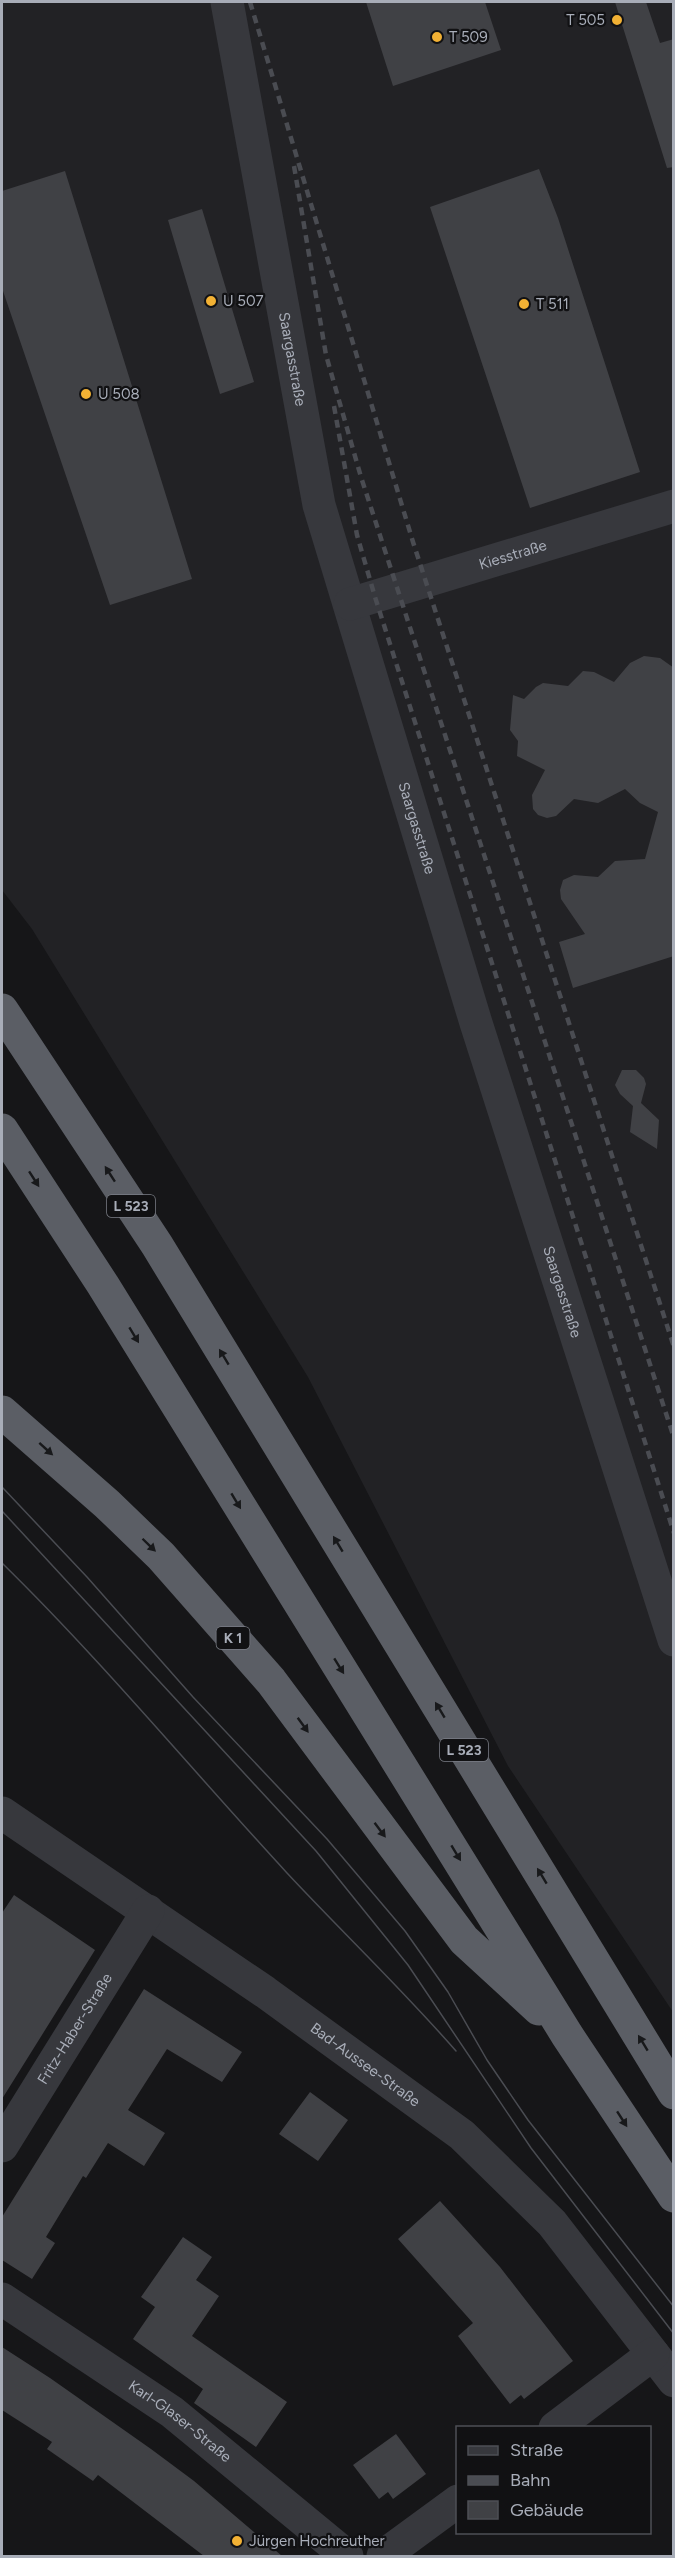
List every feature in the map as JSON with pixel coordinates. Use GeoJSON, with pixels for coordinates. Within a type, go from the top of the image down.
{"type":"FeatureCollection","features":[{"type":"Feature","properties":{"kind":"highway","name":"L 523"},"geometry":{"type":"LineString","coordinates":[[2,1010],[157,1245],[674,2093]]}},
{"type":"Feature","properties":{"kind":"highway"},"geometry":{"type":"LineString","coordinates":[[2,1130],[103,1285],[567,2035],[674,2196]]}},
{"type":"Feature","properties":{"kind":"highway","name":"K 1"},"geometry":{"type":"LineString","coordinates":[[2,1412],[99,1496],[161,1556],[271,1682],[464,1940],[567,2035]]}},
{"type":"Feature","properties":{"kind":"street","name":"Saargasstraße"},"geometry":{"type":"LineString","coordinates":[[227,2],[319,505],[476,1023],[674,1640]]}},
{"type":"Feature","properties":{"kind":"street","name":"Kiesstraße"},"geometry":{"type":"LineString","coordinates":[[350,604],[674,506]]}},
{"type":"Feature","properties":{"kind":"street","name":"Bad-Aussee-Straße"},"geometry":{"type":"LineString","coordinates":[[2,1813],[274,1998],[462,2135],[552,2223],[674,2381]]}},
{"type":"Feature","properties":{"kind":"street","name":"Fritz-Haber-Straße"},"geometry":{"type":"LineString","coordinates":[[2,2146],[148,1911]]}},
{"type":"Feature","properties":{"kind":"street","name":"Karl-Glaser-Straße"},"geometry":{"type":"LineString","coordinates":[[2,2299],[172,2412],[347,2556]]}},
{"type":"Feature","properties":{"kind":"street"},"geometry":{"type":"LineString","coordinates":[[556,2426],[653,2354]]}},
{"type":"Feature","properties":{"kind":"street"},"geometry":{"type":"LineString","coordinates":[[383,2556],[456,2502]]}},
{"type":"Feature","properties":{"kind":"shaded area"},"geometry":{"type":"Polygon","coordinates":[[[2,2],[673,2],[673,2012],[508,1766],[308,1377],[32,929],[2,890],[2,2]]]}},
{"type":"Feature","properties":{"kind":"building","name":"T 509"},"geometry":{"type":"Polygon","coordinates":[[[366,2],[485,2],[501,50],[393,86],[366,2]]]}},
{"type":"Feature","properties":{"kind":"building"},"geometry":{"type":"Polygon","coordinates":[[[615,2],[646,2],[660,43],[674,39],[674,167],[667,168],[615,2]]]}},
{"type":"Feature","properties":{"kind":"building","name":"T 511"},"geometry":{"type":"Polygon","coordinates":[[[539,169],[558,218],[640,472],[530,508],[430,207],[539,169]]]}},
{"type":"Feature","properties":{"kind":"building","name":"U 508"},"geometry":{"type":"Polygon","coordinates":[[[65,171],[192,579],[110,605],[2,288],[2,191],[65,171]]]}},
{"type":"Feature","properties":{"kind":"building","name":"U 507"},"geometry":{"type":"Polygon","coordinates":[[[202,209],[254,382],[220,394],[168,220],[202,209]]]}},
{"type":"Feature","properties":{"kind":"building"},"geometry":{"type":"Polygon","coordinates":[[[644,656],[660,658],[674,668],[674,956],[573,988],[559,942],[585,934],[561,899],[560,890],[563,880],[574,875],[598,877],[615,861],[645,859],[658,812],[640,803],[625,789],[598,803],[574,799],[556,816],[547,818],[538,815],[533,809],[532,795],[545,770],[517,756],[518,741],[510,730],[513,695],[524,699],[543,683],[568,686],[583,671],[594,672],[614,682],[630,663],[644,656]]]}},
{"type":"Feature","properties":{"kind":"building"},"geometry":{"type":"Polygon","coordinates":[[[622,1070],[636,1070],[644,1078],[646,1084],[641,1103],[659,1120],[657,1149],[630,1132],[633,1106],[620,1094],[615,1085],[622,1070]]]}},
{"type":"Feature","properties":{"kind":"building"},"geometry":{"type":"Polygon","coordinates":[[[14,1895],[95,1950],[2,2099],[2,1913],[14,1895]]]}},
{"type":"Feature","properties":{"kind":"building"},"geometry":{"type":"Polygon","coordinates":[[[144,1989],[242,2052],[222,2082],[167,2049],[128,2110],[165,2133],[144,2166],[108,2143],[86,2178],[83,2176],[46,2237],[55,2243],[32,2279],[2,2260],[2,2217],[144,1989]]]}},
{"type":"Feature","properties":{"kind":"building"},"geometry":{"type":"Polygon","coordinates":[[[310,2092],[348,2120],[318,2161],[279,2134],[310,2092]]]}},
{"type":"Feature","properties":{"kind":"building"},"geometry":{"type":"Polygon","coordinates":[[[440,2201],[500,2267],[573,2361],[524,2399],[521,2395],[510,2404],[458,2336],[473,2323],[398,2239],[440,2201]]]}},
{"type":"Feature","properties":{"kind":"building"},"geometry":{"type":"Polygon","coordinates":[[[183,2237],[212,2257],[196,2280],[219,2296],[192,2336],[287,2402],[256,2447],[194,2403],[203,2389],[133,2339],[155,2307],[141,2297],[183,2237]]]}},
{"type":"Feature","properties":{"kind":"building"},"geometry":{"type":"Polygon","coordinates":[[[2,2347],[50,2378],[194,2481],[282,2556],[204,2556],[98,2475],[93,2481],[47,2449],[52,2442],[2,2410],[2,2347]]]}},
{"type":"Feature","properties":{"kind":"building"},"geometry":{"type":"Polygon","coordinates":[[[396,2434],[426,2474],[393,2499],[388,2492],[379,2499],[353,2465],[396,2434]]]}},
{"type":"Feature","properties":{"kind":"tram line"},"geometry":{"type":"LineString","coordinates":[[2,1487],[87,1577],[193,1697],[327,1839],[405,1931],[448,1992],[487,2060],[528,2120],[674,2307]]}},
{"type":"Feature","properties":{"kind":"tram line"},"geometry":{"type":"LineString","coordinates":[[2,1511],[316,1851],[408,1965],[531,2148],[674,2334]]}},
{"type":"Feature","properties":{"kind":"tram line"},"geometry":{"type":"LineString","coordinates":[[2,1563],[111,1677],[287,1873],[415,2005],[456,2051]]}},
{"type":"Feature","properties":{"kind":"railway"},"geometry":{"type":"LineString","coordinates":[[250,2],[413,542],[674,1347]]}},
{"type":"Feature","properties":{"kind":"railway"},"geometry":{"type":"LineString","coordinates":[[294,166],[326,355],[361,477],[674,1438]]}},
{"type":"Feature","properties":{"kind":"railway"},"geometry":{"type":"LineString","coordinates":[[334,406],[357,535],[375,597],[674,1533]]}},
{"type":"Feature","properties":{"kind":"place","name":"T 505"},"geometry":{"type":"Point","coordinates":[617,20]}},
{"type":"Feature","properties":{"kind":"place","name":"T 509"},"geometry":{"type":"Point","coordinates":[437,37]}},
{"type":"Feature","properties":{"kind":"place","name":"U 507"},"geometry":{"type":"Point","coordinates":[211,301]}},
{"type":"Feature","properties":{"kind":"place","name":"T 511"},"geometry":{"type":"Point","coordinates":[524,304]}},
{"type":"Feature","properties":{"kind":"place","name":"U 508"},"geometry":{"type":"Point","coordinates":[86,394]}},
{"type":"Feature","properties":{"kind":"place","name":"Jürgen Hochreuther"},"geometry":{"type":"Point","coordinates":[237,2541]}}]}
